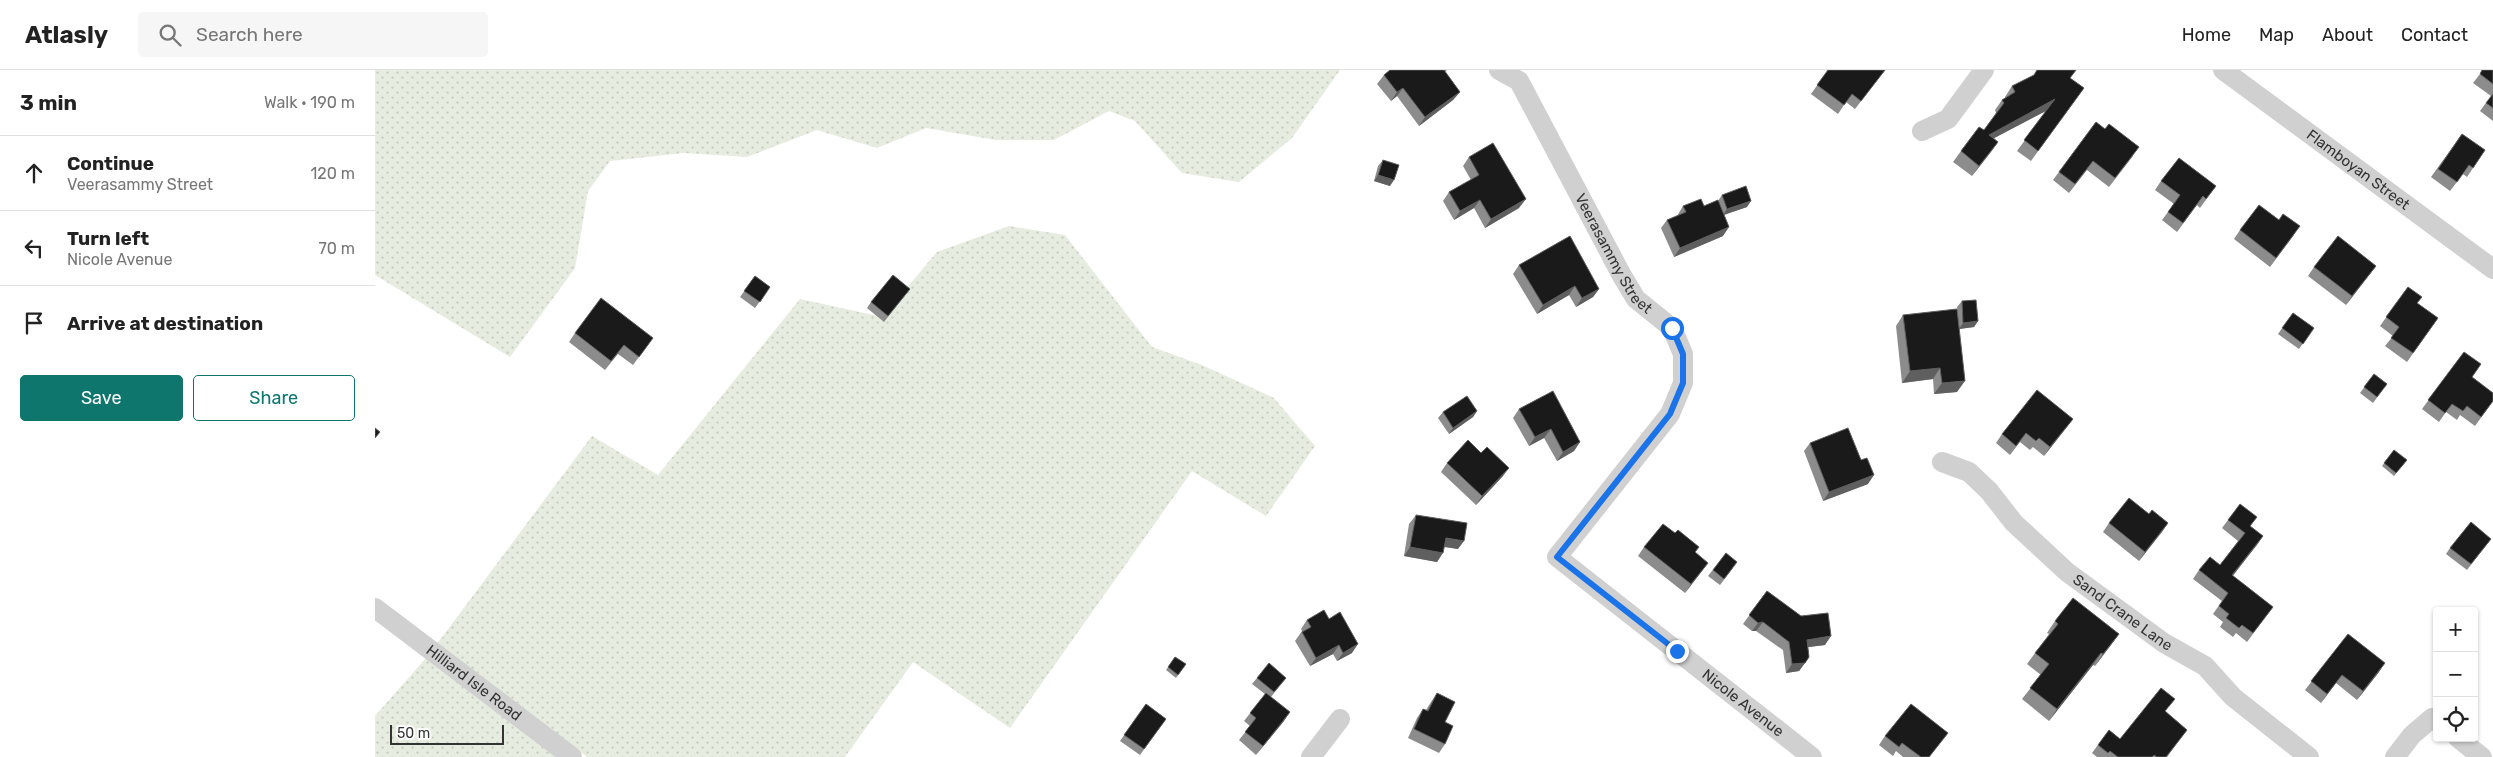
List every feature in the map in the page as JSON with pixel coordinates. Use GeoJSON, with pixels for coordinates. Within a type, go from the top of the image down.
{"type":"FeatureCollection","features":[{"type":"Feature","properties":{"kind":"street","name":"Veerasammy Street"},"geometry":{"type":"LineString","coordinates":[[1499,70],[1519,81],[1636,299],[1672,328],[1683,354],[1683,383],[1670,414],[1557,557]]}},
{"type":"Feature","properties":{"kind":"street"},"geometry":{"type":"LineString","coordinates":[[1922,131],[1948,119],[1983,70]]}},
{"type":"Feature","properties":{"kind":"street","name":"Flamboyan Street"},"geometry":{"type":"LineString","coordinates":[[2223,70],[2493,269]]}},
{"type":"Feature","properties":{"kind":"street","name":"Sand Crane Lane"},"geometry":{"type":"LineString","coordinates":[[1942,462],[1969,472],[1989,490],[2014,523],[2067,572],[2163,643],[2205,666],[2233,697],[2309,757]]}},
{"type":"Feature","properties":{"kind":"street","name":"Nicole Avenue"},"geometry":{"type":"LineString","coordinates":[[1557,557],[1812,757]]}},
{"type":"Feature","properties":{"kind":"street","name":"Hilliard Isle Road"},"geometry":{"type":"LineString","coordinates":[[375,608],[572,757]]}},
{"type":"Feature","properties":{"kind":"street"},"geometry":{"type":"LineString","coordinates":[[1311,757],[1340,719]]}},
{"type":"Feature","properties":{"kind":"street"},"geometry":{"type":"LineString","coordinates":[[2395,757],[2411,735],[2433,721]]}},
{"type":"Feature","properties":{"kind":"street"},"geometry":{"type":"LineString","coordinates":[[2463,742],[2483,757]]}},
{"type":"Feature","properties":{"kind":"shaded area"},"geometry":{"type":"Polygon","coordinates":[[[375,70],[1340,70],[1292,138],[1239,182],[1182,173],[1135,121],[1109,111],[1054,140],[996,140],[926,128],[877,148],[817,130],[747,157],[684,153],[610,161],[588,191],[575,268],[510,357],[375,275],[375,70]]]}},
{"type":"Feature","properties":{"kind":"shaded area"},"geometry":{"type":"Polygon","coordinates":[[[1009,226],[1065,235],[1152,347],[1202,365],[1274,398],[1315,446],[1266,516],[1192,471],[1010,728],[913,662],[845,757],[587,757],[437,644],[592,436],[658,475],[800,299],[882,317],[937,252],[1009,226]]]}},
{"type":"Feature","properties":{"kind":"shaded area"},"geometry":{"type":"Polygon","coordinates":[[[426,658],[557,757],[375,757],[375,716],[426,658]]]}},
{"type":"Feature","properties":{"kind":"building"},"geometry":{"type":"Polygon","coordinates":[[[1390,70],[1444,70],[1460,92],[1425,117],[1403,88],[1397,92],[1384,75],[1390,70]]]}},
{"type":"Feature","properties":{"kind":"building"},"geometry":{"type":"Polygon","coordinates":[[[1828,70],[1885,70],[1861,101],[1852,94],[1844,105],[1817,85],[1828,70]]]}},
{"type":"Feature","properties":{"kind":"building"},"geometry":{"type":"Polygon","coordinates":[[[2037,70],[2076,70],[2070,78],[2084,88],[2038,151],[2024,140],[2055,99],[1989,135],[1998,142],[1979,166],[1961,151],[1979,127],[1984,130],[2004,103],[2002,100],[2015,92],[2012,86],[2034,75],[2037,70]]]}},
{"type":"Feature","properties":{"kind":"building"},"geometry":{"type":"Polygon","coordinates":[[[2482,70],[2493,70],[2493,84],[2480,74],[2482,70]]]}},
{"type":"Feature","properties":{"kind":"building"},"geometry":{"type":"Polygon","coordinates":[[[2493,94],[2493,108],[2486,103],[2493,94]]]}},
{"type":"Feature","properties":{"kind":"building"},"geometry":{"type":"Polygon","coordinates":[[[2096,122],[2105,129],[2109,124],[2139,147],[2115,178],[2093,161],[2075,184],[2059,172],[2096,122]]]}},
{"type":"Feature","properties":{"kind":"building"},"geometry":{"type":"Polygon","coordinates":[[[2462,134],[2485,150],[2473,168],[2469,165],[2457,182],[2438,169],[2462,134]]]}},
{"type":"Feature","properties":{"kind":"building"},"geometry":{"type":"Polygon","coordinates":[[[1493,143],[1526,199],[1491,219],[1480,200],[1460,211],[1449,192],[1479,175],[1469,157],[1493,143]]]}},
{"type":"Feature","properties":{"kind":"building"},"geometry":{"type":"Polygon","coordinates":[[[2179,158],[2216,186],[2206,199],[2203,196],[2183,223],[2168,212],[2180,195],[2161,181],[2179,158]]]}},
{"type":"Feature","properties":{"kind":"building"},"geometry":{"type":"Polygon","coordinates":[[[1383,160],[1399,165],[1394,180],[1378,175],[1383,160]]]}},
{"type":"Feature","properties":{"kind":"building"},"geometry":{"type":"Polygon","coordinates":[[[1746,186],[1751,201],[1727,209],[1722,195],[1746,186]]]}},
{"type":"Feature","properties":{"kind":"building"},"geometry":{"type":"Polygon","coordinates":[[[1701,199],[1704,206],[1718,200],[1729,227],[1680,248],[1667,220],[1686,212],[1683,206],[1701,199]]]}},
{"type":"Feature","properties":{"kind":"building"},"geometry":{"type":"Polygon","coordinates":[[[2259,205],[2279,220],[2283,214],[2300,226],[2276,258],[2240,230],[2259,205]]]}},
{"type":"Feature","properties":{"kind":"building"},"geometry":{"type":"Polygon","coordinates":[[[1570,236],[1599,289],[1582,298],[1575,286],[1543,305],[1519,265],[1570,236]]]}},
{"type":"Feature","properties":{"kind":"building"},"geometry":{"type":"Polygon","coordinates":[[[2338,236],[2376,266],[2352,296],[2314,267],[2338,236]]]}},
{"type":"Feature","properties":{"kind":"building"},"geometry":{"type":"Polygon","coordinates":[[[893,275],[910,289],[888,316],[871,302],[893,275]]]}},
{"type":"Feature","properties":{"kind":"building"},"geometry":{"type":"Polygon","coordinates":[[[755,276],[770,287],[760,302],[744,291],[755,276]]]}},
{"type":"Feature","properties":{"kind":"building"},"geometry":{"type":"Polygon","coordinates":[[[2408,287],[2422,297],[2417,303],[2438,318],[2413,353],[2391,338],[2399,327],[2386,317],[2408,287]]]}},
{"type":"Feature","properties":{"kind":"building"},"geometry":{"type":"Polygon","coordinates":[[[601,298],[653,338],[639,357],[624,345],[611,361],[575,333],[601,298]]]}},
{"type":"Feature","properties":{"kind":"building"},"geometry":{"type":"Polygon","coordinates":[[[1976,300],[1978,321],[1963,323],[1962,301],[1976,300]]]}},
{"type":"Feature","properties":{"kind":"building"},"geometry":{"type":"Polygon","coordinates":[[[1957,309],[1965,381],[1942,383],[1940,368],[1910,371],[1903,315],[1957,309]]]}},
{"type":"Feature","properties":{"kind":"building"},"geometry":{"type":"Polygon","coordinates":[[[2293,313],[2314,328],[2303,344],[2282,328],[2293,313]]]}},
{"type":"Feature","properties":{"kind":"building"},"geometry":{"type":"Polygon","coordinates":[[[2464,352],[2481,364],[2472,377],[2493,393],[2493,401],[2481,417],[2467,406],[2463,411],[2452,404],[2445,413],[2428,400],[2464,352]]]}},
{"type":"Feature","properties":{"kind":"building"},"geometry":{"type":"Polygon","coordinates":[[[2374,374],[2387,384],[2377,397],[2364,387],[2374,374]]]}},
{"type":"Feature","properties":{"kind":"building"},"geometry":{"type":"Polygon","coordinates":[[[2037,390],[2073,419],[2050,447],[2039,438],[2036,441],[2026,433],[2016,446],[2002,434],[2037,390]]]}},
{"type":"Feature","properties":{"kind":"building"},"geometry":{"type":"Polygon","coordinates":[[[1553,391],[1580,442],[1563,452],[1551,429],[1535,437],[1519,409],[1553,391]]]}},
{"type":"Feature","properties":{"kind":"building"},"geometry":{"type":"Polygon","coordinates":[[[1467,396],[1477,411],[1453,428],[1443,412],[1467,396]]]}},
{"type":"Feature","properties":{"kind":"building"},"geometry":{"type":"Polygon","coordinates":[[[375,428],[380,432],[375,438],[375,428]]]}},
{"type":"Feature","properties":{"kind":"building"},"geometry":{"type":"Polygon","coordinates":[[[1848,428],[1861,460],[1867,458],[1874,475],[1829,492],[1810,443],[1848,428]]]}},
{"type":"Feature","properties":{"kind":"building"},"geometry":{"type":"Polygon","coordinates":[[[1468,440],[1481,453],[1487,447],[1509,468],[1482,496],[1447,463],[1468,440]]]}},
{"type":"Feature","properties":{"kind":"building"},"geometry":{"type":"Polygon","coordinates":[[[2394,450],[2407,460],[2396,473],[2384,463],[2394,450]]]}},
{"type":"Feature","properties":{"kind":"building"},"geometry":{"type":"Polygon","coordinates":[[[2129,498],[2149,514],[2152,510],[2168,523],[2145,552],[2109,523],[2129,498]]]}},
{"type":"Feature","properties":{"kind":"building"},"geometry":{"type":"Polygon","coordinates":[[[2240,504],[2257,517],[2250,526],[2263,536],[2232,575],[2273,607],[2253,633],[2242,625],[2239,628],[2226,618],[2229,614],[2219,606],[2228,593],[2199,570],[2210,557],[2220,565],[2245,533],[2228,520],[2240,504]]]}},
{"type":"Feature","properties":{"kind":"building"},"geometry":{"type":"Polygon","coordinates":[[[1416,515],[1467,523],[1464,541],[1446,538],[1443,553],[1410,547],[1416,515]]]}},
{"type":"Feature","properties":{"kind":"building"},"geometry":{"type":"Polygon","coordinates":[[[2471,522],[2491,539],[2471,564],[2450,548],[2471,522]]]}},
{"type":"Feature","properties":{"kind":"building"},"geometry":{"type":"Polygon","coordinates":[[[1663,524],[1675,533],[1678,530],[1699,547],[1695,552],[1708,563],[1691,584],[1644,547],[1663,524]]]}},
{"type":"Feature","properties":{"kind":"building"},"geometry":{"type":"Polygon","coordinates":[[[1726,553],[1737,562],[1724,579],[1713,570],[1726,553]]]}},
{"type":"Feature","properties":{"kind":"building"},"geometry":{"type":"Polygon","coordinates":[[[1767,591],[1801,616],[1828,613],[1831,636],[1807,640],[1809,657],[1805,663],[1792,664],[1789,642],[1763,622],[1758,623],[1749,615],[1767,591]]]}},
{"type":"Feature","properties":{"kind":"building"},"geometry":{"type":"Polygon","coordinates":[[[2073,598],[2119,634],[2103,654],[2101,653],[2057,709],[2030,688],[2049,664],[2035,653],[2058,624],[2055,621],[2073,598]]]}},
{"type":"Feature","properties":{"kind":"building"},"geometry":{"type":"Polygon","coordinates":[[[1324,610],[1329,619],[1340,612],[1358,644],[1343,653],[1339,645],[1316,658],[1302,632],[1311,627],[1307,620],[1324,610]]]}},
{"type":"Feature","properties":{"kind":"building"},"geometry":{"type":"Polygon","coordinates":[[[2348,634],[2385,663],[2363,691],[2342,675],[2327,694],[2311,681],[2348,634]]]}},
{"type":"Feature","properties":{"kind":"building"},"geometry":{"type":"Polygon","coordinates":[[[1175,657],[1186,664],[1178,675],[1168,667],[1175,657]]]}},
{"type":"Feature","properties":{"kind":"building"},"geometry":{"type":"Polygon","coordinates":[[[1269,663],[1286,678],[1274,692],[1257,678],[1269,663]]]}},
{"type":"Feature","properties":{"kind":"building"},"geometry":{"type":"Polygon","coordinates":[[[2161,688],[2175,699],[2165,711],[2187,730],[2166,757],[2154,755],[2152,757],[2118,757],[2110,751],[2108,753],[2098,745],[2109,730],[2120,739],[2161,688]]]}},
{"type":"Feature","properties":{"kind":"building"},"geometry":{"type":"Polygon","coordinates":[[[1266,693],[1290,712],[1263,746],[1245,732],[1256,718],[1250,713],[1266,693]]]}},
{"type":"Feature","properties":{"kind":"building"},"geometry":{"type":"Polygon","coordinates":[[[1437,693],[1455,702],[1445,722],[1453,726],[1445,744],[1414,729],[1423,709],[1428,711],[1437,693]]]}},
{"type":"Feature","properties":{"kind":"building"},"geometry":{"type":"Polygon","coordinates":[[[1146,704],[1166,719],[1144,749],[1124,735],[1146,704]]]}},
{"type":"Feature","properties":{"kind":"building"},"geometry":{"type":"Polygon","coordinates":[[[1911,704],[1948,733],[1929,757],[1921,757],[1902,743],[1899,747],[1885,736],[1911,704]]]}},
{"type":"Feature","properties":{"kind":"route"},"geometry":{"type":"LineString","coordinates":[[1672,328],[1683,354],[1683,383],[1670,414],[1557,557],[1677,651]]}}]}
